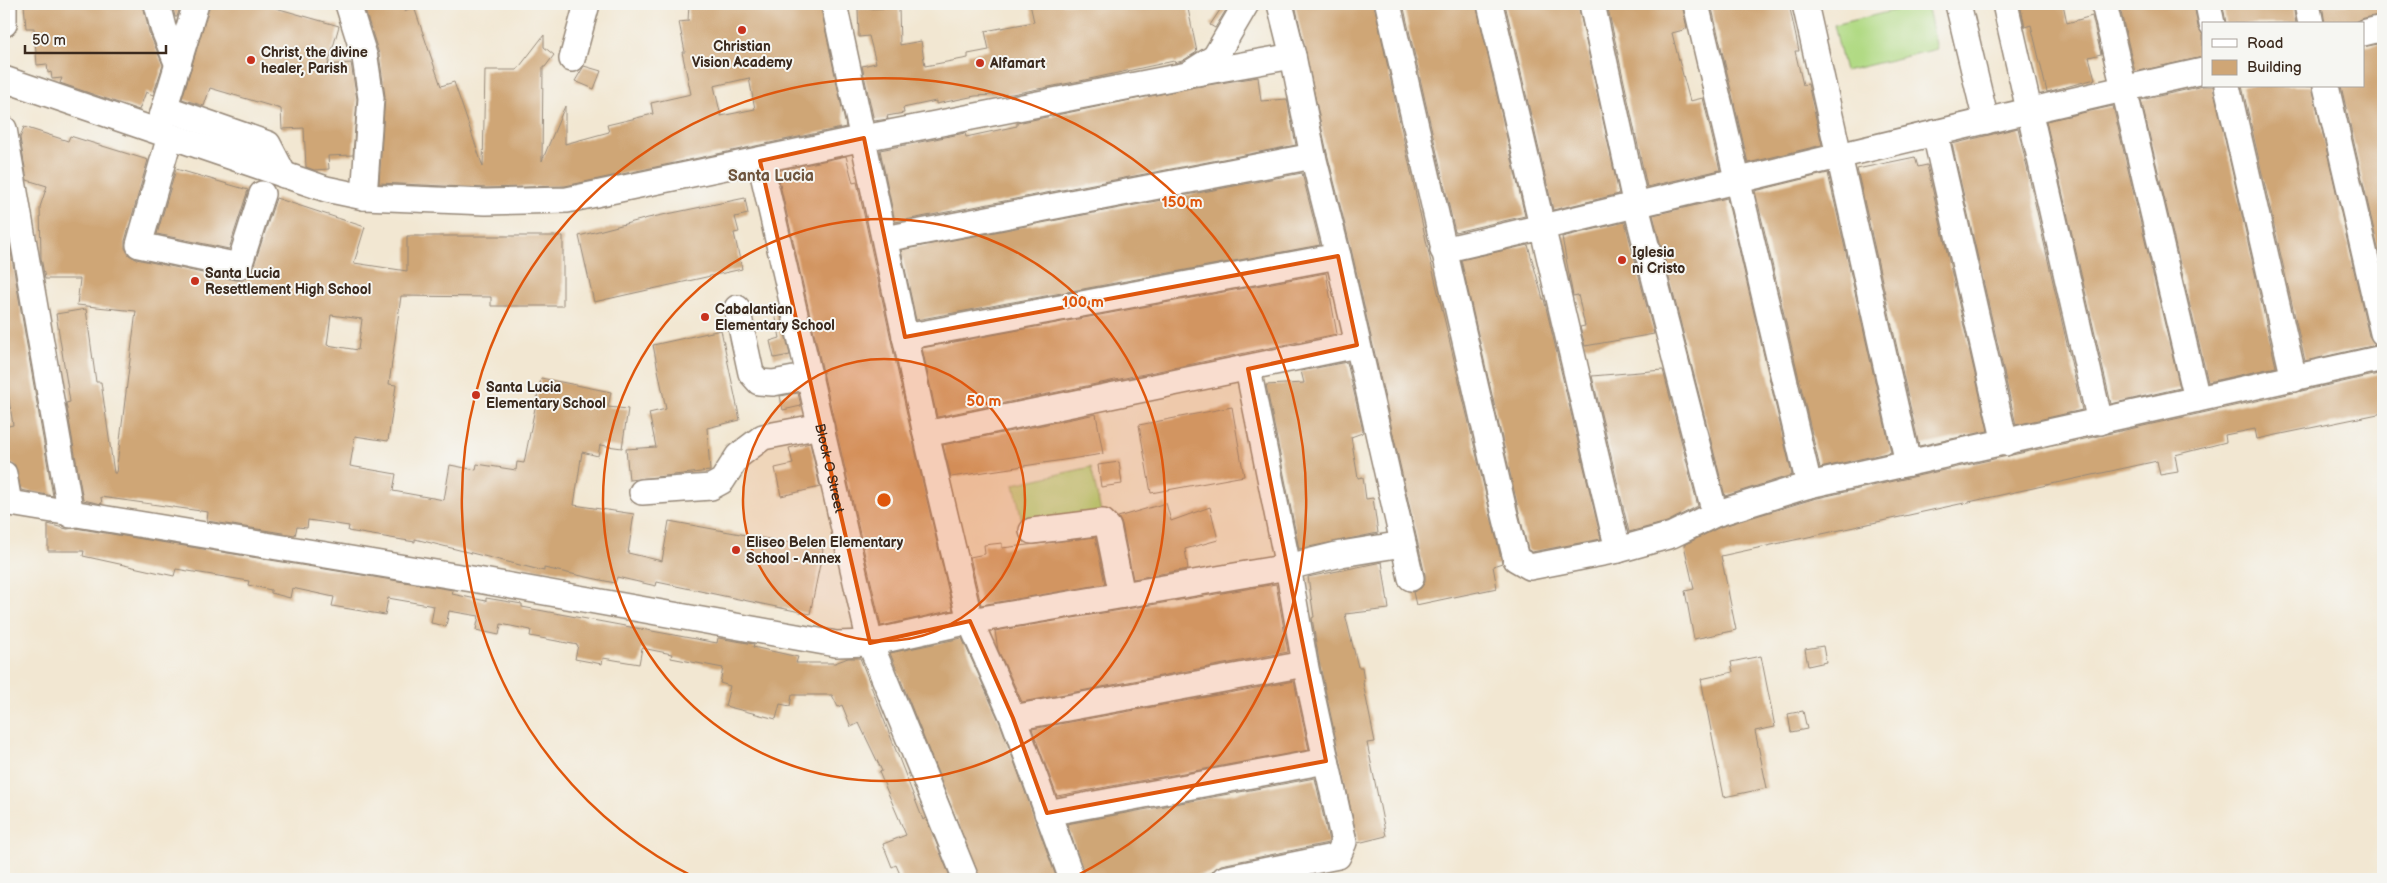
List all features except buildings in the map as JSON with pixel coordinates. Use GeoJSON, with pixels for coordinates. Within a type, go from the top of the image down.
{"type":"FeatureCollection","features":[{"type":"Feature","properties":{"kind":"street"},"geometry":{"type":"LineString","coordinates":[[157,4],[162,28],[178,64]]}},
{"type":"Feature","properties":{"kind":"street"},"geometry":{"type":"LineString","coordinates":[[196,4],[165,108],[164,134],[139,245],[239,266],[262,194]]}},
{"type":"Feature","properties":{"kind":"street"},"geometry":{"type":"LineString","coordinates":[[348,4],[365,58],[371,98],[364,197]]}},
{"type":"Feature","properties":{"kind":"street"},"geometry":{"type":"LineString","coordinates":[[572,59],[587,4]]}},
{"type":"Feature","properties":{"kind":"street"},"geometry":{"type":"LineString","coordinates":[[834,4],[926,434],[970,621],[1013,718],[1072,879]]}},
{"type":"Feature","properties":{"kind":"street"},"geometry":{"type":"LineString","coordinates":[[1187,75],[1215,57],[1246,4]]}},
{"type":"Feature","properties":{"kind":"street"},"geometry":{"type":"LineString","coordinates":[[1280,4],[1293,56],[1313,156],[1338,256],[1411,578]]}},
{"type":"Feature","properties":{"kind":"street"},"geometry":{"type":"LineString","coordinates":[[1388,4],[1516,559],[1530,567],[1618,550],[1672,536],[1715,514],[1809,485],[2383,358]]}},
{"type":"Feature","properties":{"kind":"street"},"geometry":{"type":"LineString","coordinates":[[1490,4],[1618,550]]}},
{"type":"Feature","properties":{"kind":"street"},"geometry":{"type":"LineString","coordinates":[[1592,4],[1636,206],[1715,514]]}},
{"type":"Feature","properties":{"kind":"street"},"geometry":{"type":"LineString","coordinates":[[1696,4],[1739,179],[1809,485]]}},
{"type":"Feature","properties":{"kind":"street"},"geometry":{"type":"LineString","coordinates":[[1805,4],[1908,463]]}},
{"type":"Feature","properties":{"kind":"street"},"geometry":{"type":"LineString","coordinates":[[1958,4],[1986,121]]}},
{"type":"Feature","properties":{"kind":"street"},"geometry":{"type":"LineString","coordinates":[[2005,4],[2031,110],[2100,422]]}},
{"type":"Feature","properties":{"kind":"street"},"geometry":{"type":"LineString","coordinates":[[2104,4],[2197,399]]}},
{"type":"Feature","properties":{"kind":"street"},"geometry":{"type":"LineString","coordinates":[[2208,4],[2212,22]]}},
{"type":"Feature","properties":{"kind":"street"},"geometry":{"type":"LineString","coordinates":[[2307,4],[2311,22]]}},
{"type":"Feature","properties":{"kind":"street"},"geometry":{"type":"LineString","coordinates":[[4,6],[4,24]]}},
{"type":"Feature","properties":{"kind":"street"},"geometry":{"type":"LineString","coordinates":[[2364,33],[2383,28]]}},
{"type":"Feature","properties":{"kind":"street"},"geometry":{"type":"LineString","coordinates":[[4,80],[326,189],[364,197],[486,202],[567,200],[864,138],[1293,56]]}},
{"type":"Feature","properties":{"kind":"street"},"geometry":{"type":"LineString","coordinates":[[1444,250],[1636,206],[1839,155],[2202,72]]}},
{"type":"Feature","properties":{"kind":"street"},"geometry":{"type":"LineString","coordinates":[[2227,88],[2294,379]]}},
{"type":"Feature","properties":{"kind":"street"},"geometry":{"type":"LineString","coordinates":[[2326,88],[2383,333]]}},
{"type":"Feature","properties":{"kind":"street"},"geometry":{"type":"LineString","coordinates":[[165,108],[268,144],[284,174]]}},
{"type":"Feature","properties":{"kind":"street"},"geometry":{"type":"LineString","coordinates":[[4,129],[71,515]]}},
{"type":"Feature","properties":{"kind":"street"},"geometry":{"type":"LineString","coordinates":[[1935,133],[2005,443]]}},
{"type":"Feature","properties":{"kind":"street"},"geometry":{"type":"LineString","coordinates":[[885,239],[1313,156]]}},
{"type":"Feature","properties":{"kind":"street","name":"Block O Street"},"geometry":{"type":"LineString","coordinates":[[760,161],[870,643],[966,879]]}},
{"type":"Feature","properties":{"kind":"street"},"geometry":{"type":"LineString","coordinates":[[905,336],[1338,256]]}},
{"type":"Feature","properties":{"kind":"street"},"geometry":{"type":"LineString","coordinates":[[737,308],[751,373],[759,382],[773,383],[810,376]]}},
{"type":"Feature","properties":{"kind":"street"},"geometry":{"type":"LineString","coordinates":[[926,434],[1357,345]]}},
{"type":"Feature","properties":{"kind":"street"},"geometry":{"type":"LineString","coordinates":[[1224,879],[1338,856],[1344,842],[1305,664],[1288,567],[1248,369]]}},
{"type":"Feature","properties":{"kind":"street"},"geometry":{"type":"LineString","coordinates":[[642,492],[711,487],[722,481],[738,456],[763,437],[821,426]]}},
{"type":"Feature","properties":{"kind":"street"},"geometry":{"type":"LineString","coordinates":[[4,474],[6,503],[472,579],[836,644],[870,643],[970,621],[1288,567],[1341,554],[1403,544]]}},
{"type":"Feature","properties":{"kind":"street"},"geometry":{"type":"LineString","coordinates":[[1032,531],[1103,522],[1108,527],[1122,595]]}},
{"type":"Feature","properties":{"kind":"street"},"geometry":{"type":"LineString","coordinates":[[1013,718],[1305,664]]}},
{"type":"Feature","properties":{"kind":"street"},"geometry":{"type":"LineString","coordinates":[[1047,813],[1326,761]]}},
{"type":"Feature","properties":{"kind":"highlighted area"},"geometry":{"type":"Polygon","coordinates":[[[864,138],[905,337],[1338,256],[1357,345],[1248,369],[1326,761],[1047,813],[1013,718],[970,621],[870,643],[760,161],[864,138]]]}},
{"type":"Feature","properties":{"kind":"green space"},"geometry":{"type":"Polygon","coordinates":[[[1927,4],[1937,49],[1845,71],[1834,25],[1927,4]]]}},
{"type":"Feature","properties":{"kind":"green space"},"geometry":{"type":"Polygon","coordinates":[[[1091,467],[1101,512],[1024,530],[1014,484],[1091,467]]]}},
{"type":"Feature","properties":{"kind":"place","name":"Christian Vision Academy"},"geometry":{"type":"Point","coordinates":[742,30]}},
{"type":"Feature","properties":{"kind":"place","name":"Christ, the divine healer, Parish"},"geometry":{"type":"Point","coordinates":[251,60]}},
{"type":"Feature","properties":{"kind":"place","name":"Alfamart"},"geometry":{"type":"Point","coordinates":[980,63]}},
{"type":"Feature","properties":{"kind":"place","name":"Iglesia ni Cristo"},"geometry":{"type":"Point","coordinates":[1622,260]}},
{"type":"Feature","properties":{"kind":"place","name":"Santa Lucia Resettlement High School"},"geometry":{"type":"Point","coordinates":[195,281]}},
{"type":"Feature","properties":{"kind":"place","name":"Cabalantian Elementary School"},"geometry":{"type":"Point","coordinates":[705,317]}},
{"type":"Feature","properties":{"kind":"place","name":"Santa Lucia Elementary School"},"geometry":{"type":"Point","coordinates":[476,395]}},
{"type":"Feature","properties":{"kind":"place","name":"Eliseo Belen Elementary School - Annex"},"geometry":{"type":"Point","coordinates":[736,550]}},
{"type":"Feature","properties":{"kind":"district","name":"Santa Lucia"},"geometry":{"type":"Point","coordinates":[771,175]}}]}
